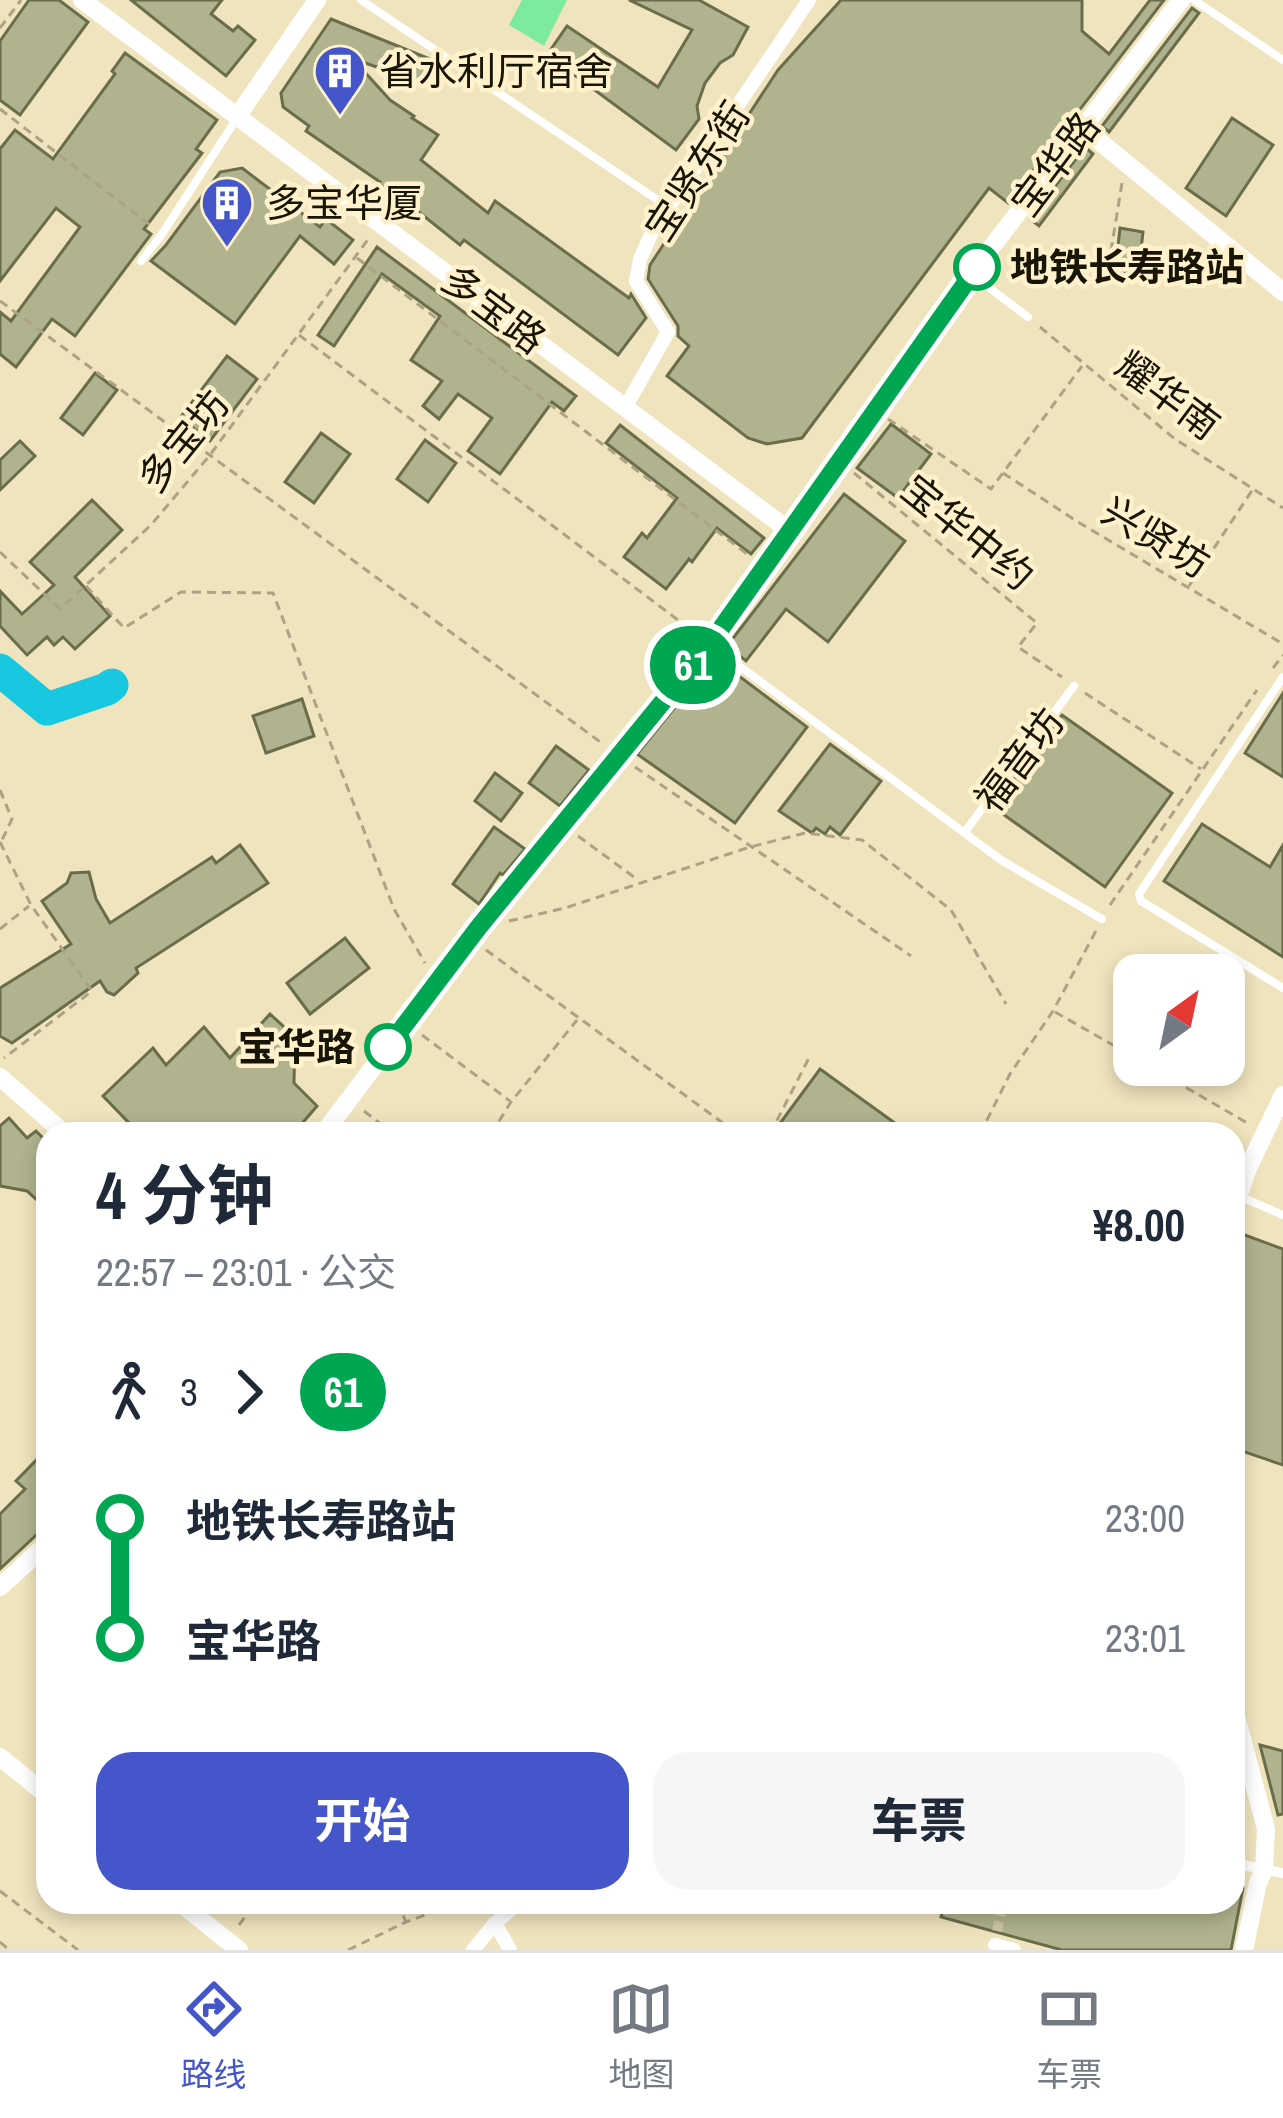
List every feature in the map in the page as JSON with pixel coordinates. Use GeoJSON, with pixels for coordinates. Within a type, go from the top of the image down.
{"type":"FeatureCollection","features":[{"type":"Feature","properties":{"kind":"street","name":"多宝路"},"geometry":{"type":"LineString","coordinates":[[82,0],[791,532]]}},
{"type":"Feature","properties":{"kind":"street"},"geometry":{"type":"LineString","coordinates":[[237,117],[317,0]]}},
{"type":"Feature","properties":{"kind":"street","name":"宝贤东街"},"geometry":{"type":"LineString","coordinates":[[626,408],[668,332],[635,281],[652,232],[808,0]]}},
{"type":"Feature","properties":{"kind":"street","name":"宝华路"},"geometry":{"type":"LineString","coordinates":[[332,1122],[474,933],[710,644],[971,274],[1182,1]]}},
{"type":"Feature","properties":{"kind":"street"},"geometry":{"type":"LineString","coordinates":[[1082,127],[1283,292]]}},
{"type":"Feature","properties":{"kind":"street"},"geometry":{"type":"LineString","coordinates":[[5,1090],[48,1122]]}},
{"type":"Feature","properties":{"kind":"street"},"geometry":{"type":"LineString","coordinates":[[1245,1179],[1283,1095]]}},
{"type":"Feature","properties":{"kind":"street"},"geometry":{"type":"LineString","coordinates":[[0,1587],[36,1554]]}},
{"type":"Feature","properties":{"kind":"street"},"geometry":{"type":"LineString","coordinates":[[1244,1950],[1258,1882],[1274,1871],[1245,1750]]}},
{"type":"Feature","properties":{"kind":"street"},"geometry":{"type":"LineString","coordinates":[[0,1757],[36,1786]]}},
{"type":"Feature","properties":{"kind":"street"},"geometry":{"type":"LineString","coordinates":[[194,1914],[233,1946]]}},
{"type":"Feature","properties":{"kind":"street"},"geometry":{"type":"LineString","coordinates":[[473,1950],[506,1914]]}},
{"type":"Feature","properties":{"kind":"street"},"geometry":{"type":"LineString","coordinates":[[495,1924],[510,1950]]}},
{"type":"Feature","properties":{"kind":"street"},"geometry":{"type":"LineString","coordinates":[[996,1938],[1014,1950]]}},
{"type":"Feature","properties":{"kind":"lane"},"geometry":{"type":"LineString","coordinates":[[361,0],[668,207]]}},
{"type":"Feature","properties":{"kind":"lane"},"geometry":{"type":"LineString","coordinates":[[1182,1],[1283,60]]}},
{"type":"Feature","properties":{"kind":"lane"},"geometry":{"type":"LineString","coordinates":[[141,261],[237,117]]}},
{"type":"Feature","properties":{"kind":"lane"},"geometry":{"type":"LineString","coordinates":[[971,274],[1028,316]]}},
{"type":"Feature","properties":{"kind":"lane"},"geometry":{"type":"LineString","coordinates":[[710,644],[1001,860],[1102,919]]}},
{"type":"Feature","properties":{"kind":"lane"},"geometry":{"type":"LineString","coordinates":[[1283,676],[1138,894],[1141,901],[1283,988]]}},
{"type":"Feature","properties":{"kind":"lane","name":"福音坊"},"geometry":{"type":"LineString","coordinates":[[964,833],[1074,686]]}},
{"type":"Feature","properties":{"kind":"lane"},"geometry":{"type":"LineString","coordinates":[[1245,1206],[1283,1215]]}},
{"type":"Feature","properties":{"kind":"path"},"geometry":{"type":"LineString","coordinates":[[0,28],[20,0]]}},
{"type":"Feature","properties":{"kind":"path"},"geometry":{"type":"LineString","coordinates":[[0,109],[162,234]]}},
{"type":"Feature","properties":{"kind":"path"},"geometry":{"type":"LineString","coordinates":[[1122,181],[1108,269],[1119,280],[1125,280],[1130,271]]}},
{"type":"Feature","properties":{"kind":"path","name":"多宝坊"},"geometry":{"type":"LineString","coordinates":[[86,586],[151,525],[210,455],[380,224]]}},
{"type":"Feature","properties":{"kind":"path"},"geometry":{"type":"LineString","coordinates":[[356,257],[765,568]]}},
{"type":"Feature","properties":{"kind":"path"},"geometry":{"type":"LineString","coordinates":[[0,301],[619,755],[911,956]]}},
{"type":"Feature","properties":{"kind":"path","name":"耀华南"},"geometry":{"type":"LineString","coordinates":[[1028,316],[1175,439],[1283,508]]}},
{"type":"Feature","properties":{"kind":"path"},"geometry":{"type":"LineString","coordinates":[[299,335],[710,644]]}},
{"type":"Feature","properties":{"kind":"path"},"geometry":{"type":"LineString","coordinates":[[876,410],[992,489],[1083,364]]}},
{"type":"Feature","properties":{"kind":"path","name":"宝华中约"},"geometry":{"type":"LineString","coordinates":[[838,461],[1037,623],[1018,647],[1201,769]]}},
{"type":"Feature","properties":{"kind":"path","name":"兴贤坊"},"geometry":{"type":"LineString","coordinates":[[1003,473],[1283,644]]}},
{"type":"Feature","properties":{"kind":"path"},"geometry":{"type":"LineString","coordinates":[[1188,588],[1253,489]]}},
{"type":"Feature","properties":{"kind":"path"},"geometry":{"type":"LineString","coordinates":[[0,552],[60,609],[86,586],[124,628],[182,592],[273,593],[394,909],[436,982]]}},
{"type":"Feature","properties":{"kind":"path"},"geometry":{"type":"LineString","coordinates":[[1269,674],[1283,655]]}},
{"type":"Feature","properties":{"kind":"path"},"geometry":{"type":"LineString","coordinates":[[986,1122],[1102,919],[1255,693]]}},
{"type":"Feature","properties":{"kind":"path"},"geometry":{"type":"LineString","coordinates":[[0,790],[12,819],[0,842],[31,905],[92,991],[0,1061]]}},
{"type":"Feature","properties":{"kind":"path"},"geometry":{"type":"LineString","coordinates":[[562,824],[642,883]]}},
{"type":"Feature","properties":{"kind":"path"},"geometry":{"type":"LineString","coordinates":[[474,933],[805,833],[862,840],[951,910],[1006,1004]]}},
{"type":"Feature","properties":{"kind":"path"},"geometry":{"type":"LineString","coordinates":[[0,929],[31,905]]}},
{"type":"Feature","properties":{"kind":"path"},"geometry":{"type":"LineString","coordinates":[[474,933],[578,1018],[721,1122]]}},
{"type":"Feature","properties":{"kind":"path"},"geometry":{"type":"LineString","coordinates":[[1053,1011],[1113,1046]]}},
{"type":"Feature","properties":{"kind":"path"},"geometry":{"type":"LineString","coordinates":[[499,1122],[578,1018]]}},
{"type":"Feature","properties":{"kind":"path"},"geometry":{"type":"LineString","coordinates":[[406,1023],[512,1102]]}},
{"type":"Feature","properties":{"kind":"path"},"geometry":{"type":"LineString","coordinates":[[777,1122],[811,1054]]}},
{"type":"Feature","properties":{"kind":"path"},"geometry":{"type":"LineString","coordinates":[[1183,1086],[1264,1133]]}},
{"type":"Feature","properties":{"kind":"path"},"geometry":{"type":"LineString","coordinates":[[349,1099],[379,1122]]}},
{"type":"Feature","properties":{"kind":"path"},"geometry":{"type":"LineString","coordinates":[[0,1891],[78,1950]]}},
{"type":"Feature","properties":{"kind":"path"},"geometry":{"type":"LineString","coordinates":[[233,1946],[250,1914]]}},
{"type":"Feature","properties":{"kind":"path"},"geometry":{"type":"LineString","coordinates":[[402,1914],[406,1922]]}},
{"type":"Feature","properties":{"kind":"path"},"geometry":{"type":"LineString","coordinates":[[348,1950],[428,1914]]}},
{"type":"Feature","properties":{"kind":"path"},"geometry":{"type":"LineString","coordinates":[[0,1942],[8,1950]]}},
{"type":"Feature","properties":{"kind":"green space"},"geometry":{"type":"Polygon","coordinates":[[[522,0],[567,0],[544,46],[509,25],[522,0]]]}},
{"type":"Feature","properties":{"kind":"building"},"geometry":{"type":"Polygon","coordinates":[[[29,0],[59,0],[88,22],[20,115],[0,100],[0,41],[29,0]]]}},
{"type":"Feature","properties":{"kind":"building"},"geometry":{"type":"Polygon","coordinates":[[[131,0],[222,0],[211,14],[255,40],[226,76],[131,0]]]}},
{"type":"Feature","properties":{"kind":"building"},"geometry":{"type":"Polygon","coordinates":[[[629,0],[699,0],[748,27],[733,55],[705,83],[697,106],[699,119],[676,150],[547,55],[567,26],[658,87],[692,30],[629,0]]]}},
{"type":"Feature","properties":{"kind":"building"},"geometry":{"type":"Polygon","coordinates":[[[841,0],[1082,0],[1082,31],[1109,54],[1150,0],[1164,0],[1008,203],[989,188],[802,438],[767,444],[748,438],[667,376],[689,346],[678,336],[678,326],[648,279],[650,265],[778,70],[841,0]]]}},
{"type":"Feature","properties":{"kind":"building"},"geometry":{"type":"Polygon","coordinates":[[[1192,8],[1199,13],[1109,132],[1102,126],[1192,8]]]}},
{"type":"Feature","properties":{"kind":"building"},"geometry":{"type":"Polygon","coordinates":[[[331,19],[440,63],[430,85],[353,59],[390,100],[438,135],[421,160],[488,213],[495,201],[629,298],[631,294],[646,318],[618,355],[464,240],[460,245],[306,131],[309,126],[283,107],[281,93],[331,19]]]}},
{"type":"Feature","properties":{"kind":"building"},"geometry":{"type":"Polygon","coordinates":[[[125,53],[217,120],[196,149],[202,153],[144,229],[151,234],[75,336],[52,319],[16,367],[0,354],[0,312],[11,321],[80,227],[56,208],[0,281],[0,149],[15,130],[53,159],[125,53]]]}},
{"type":"Feature","properties":{"kind":"building"},"geometry":{"type":"Polygon","coordinates":[[[1232,118],[1273,145],[1226,216],[1186,188],[1232,118]]]}},
{"type":"Feature","properties":{"kind":"building"},"geometry":{"type":"Polygon","coordinates":[[[1085,147],[1093,154],[1039,226],[1030,219],[1085,147]]]}},
{"type":"Feature","properties":{"kind":"building","name":"多宝华厦"},"geometry":{"type":"Polygon","coordinates":[[[242,168],[320,227],[326,219],[353,240],[334,264],[300,236],[235,324],[151,261],[220,172],[242,168]]]}},
{"type":"Feature","properties":{"kind":"building"},"geometry":{"type":"Polygon","coordinates":[[[1120,228],[1143,232],[1138,276],[1115,273],[1120,228]]]}},
{"type":"Feature","properties":{"kind":"building"},"geometry":{"type":"Polygon","coordinates":[[[377,247],[576,396],[564,411],[552,402],[500,474],[468,451],[492,418],[458,394],[439,419],[423,406],[442,381],[411,360],[440,316],[382,274],[334,346],[318,335],[377,247]]]}},
{"type":"Feature","properties":{"kind":"building"},"geometry":{"type":"Polygon","coordinates":[[[227,356],[257,379],[210,441],[180,418],[227,356]]]}},
{"type":"Feature","properties":{"kind":"building"},"geometry":{"type":"Polygon","coordinates":[[[95,373],[117,390],[83,435],[61,418],[95,373]]]}},
{"type":"Feature","properties":{"kind":"building"},"geometry":{"type":"Polygon","coordinates":[[[891,424],[931,454],[898,498],[857,468],[891,424]]]}},
{"type":"Feature","properties":{"kind":"building"},"geometry":{"type":"Polygon","coordinates":[[[620,425],[764,538],[751,554],[717,528],[666,589],[624,557],[642,533],[647,538],[677,498],[606,443],[620,425]]]}},
{"type":"Feature","properties":{"kind":"building"},"geometry":{"type":"Polygon","coordinates":[[[321,433],[350,454],[314,503],[285,482],[321,433]]]}},
{"type":"Feature","properties":{"kind":"building"},"geometry":{"type":"Polygon","coordinates":[[[425,440],[456,463],[428,502],[397,479],[425,440]]]}},
{"type":"Feature","properties":{"kind":"building"},"geometry":{"type":"Polygon","coordinates":[[[20,441],[35,456],[0,490],[0,460],[20,441]]]}},
{"type":"Feature","properties":{"kind":"building"},"geometry":{"type":"Polygon","coordinates":[[[844,494],[905,541],[828,642],[786,609],[746,661],[727,646],[844,494]]]}},
{"type":"Feature","properties":{"kind":"building"},"geometry":{"type":"Polygon","coordinates":[[[92,500],[122,530],[75,577],[110,616],[75,649],[63,637],[54,645],[47,637],[27,655],[0,626],[0,591],[22,614],[54,585],[30,562],[92,500]]]}},
{"type":"Feature","properties":{"kind":"building"},"geometry":{"type":"Polygon","coordinates":[[[715,658],[807,727],[735,823],[637,754],[715,658]]]}},
{"type":"Feature","properties":{"kind":"building"},"geometry":{"type":"Polygon","coordinates":[[[1283,693],[1283,777],[1245,753],[1283,693]]]}},
{"type":"Feature","properties":{"kind":"building"},"geometry":{"type":"Polygon","coordinates":[[[302,699],[314,736],[266,753],[253,716],[302,699]]]}},
{"type":"Feature","properties":{"kind":"building"},"geometry":{"type":"Polygon","coordinates":[[[1062,715],[1172,793],[1105,887],[993,807],[1062,715]]]}},
{"type":"Feature","properties":{"kind":"building"},"geometry":{"type":"Polygon","coordinates":[[[830,744],[881,781],[840,835],[830,827],[825,834],[816,828],[812,833],[779,811],[830,744]]]}},
{"type":"Feature","properties":{"kind":"building"},"geometry":{"type":"Polygon","coordinates":[[[556,746],[589,770],[560,806],[529,783],[556,746]]]}},
{"type":"Feature","properties":{"kind":"building"},"geometry":{"type":"Polygon","coordinates":[[[495,773],[522,793],[501,821],[475,801],[495,773]]]}},
{"type":"Feature","properties":{"kind":"building"},"geometry":{"type":"Polygon","coordinates":[[[1202,824],[1270,867],[1283,845],[1283,957],[1164,881],[1202,824]]]}},
{"type":"Feature","properties":{"kind":"building"},"geometry":{"type":"Polygon","coordinates":[[[494,827],[525,849],[500,873],[479,904],[453,884],[494,827]]]}},
{"type":"Feature","properties":{"kind":"building"},"geometry":{"type":"Polygon","coordinates":[[[240,845],[268,883],[136,968],[138,973],[114,995],[100,981],[12,1043],[0,1036],[0,988],[71,944],[42,901],[67,883],[71,873],[89,872],[96,899],[110,923],[212,857],[216,863],[240,845]]]}},
{"type":"Feature","properties":{"kind":"building"},"geometry":{"type":"Polygon","coordinates":[[[345,938],[369,968],[310,1014],[287,983],[345,938]]]}},
{"type":"Feature","properties":{"kind":"building"},"geometry":{"type":"Polygon","coordinates":[[[270,1014],[295,1037],[294,1083],[317,1106],[303,1122],[128,1122],[103,1096],[153,1048],[166,1065],[204,1027],[230,1058],[270,1014]]]}},
{"type":"Feature","properties":{"kind":"building"},"geometry":{"type":"Polygon","coordinates":[[[820,1069],[893,1122],[781,1122],[820,1069]]]}},
{"type":"Feature","properties":{"kind":"building"},"geometry":{"type":"Polygon","coordinates":[[[9,1118],[27,1138],[36,1131],[36,1199],[27,1191],[0,1186],[0,1126],[9,1118]]]}},
{"type":"Feature","properties":{"kind":"building"},"geometry":{"type":"Polygon","coordinates":[[[1245,1235],[1283,1249],[1283,1465],[1245,1452],[1245,1235]]]}},
{"type":"Feature","properties":{"kind":"building"},"geometry":{"type":"Polygon","coordinates":[[[36,1460],[36,1535],[0,1569],[0,1514],[25,1489],[16,1481],[36,1460]]]}},
{"type":"Feature","properties":{"kind":"building"},"geometry":{"type":"Polygon","coordinates":[[[1260,1745],[1283,1751],[1283,1814],[1278,1815],[1260,1745]]]}},
{"type":"Feature","properties":{"kind":"building"},"geometry":{"type":"Polygon","coordinates":[[[1238,1914],[1231,1950],[1062,1950],[941,1917],[1238,1914]]]}},
{"type":"Feature","properties":{"kind":"waterway"},"geometry":{"type":"LineString","coordinates":[[0,670],[47,709],[112,685]]}},
{"type":"Feature","properties":{"kind":"tunnel"},"geometry":{"type":"LineString","coordinates":[[997,1931],[1001,1914]]}},
{"type":"Feature","properties":{"kind":"bus line","name":"61"},"geometry":{"type":"LineString","coordinates":[[388,1047],[478,928],[710,644],[977,267]]}},
{"type":"Feature","properties":{"kind":"place","name":"省水利厅宿舍"},"geometry":{"type":"Point","coordinates":[340,117]}},
{"type":"Feature","properties":{"kind":"place","name":"多宝华厦"},"geometry":{"type":"Point","coordinates":[227,249]}},
{"type":"Feature","properties":{"kind":"place","name":"地铁长寿路站"},"geometry":{"type":"Point","coordinates":[977,267]}},
{"type":"Feature","properties":{"kind":"place","name":"宝华路"},"geometry":{"type":"Point","coordinates":[388,1047]}}]}
